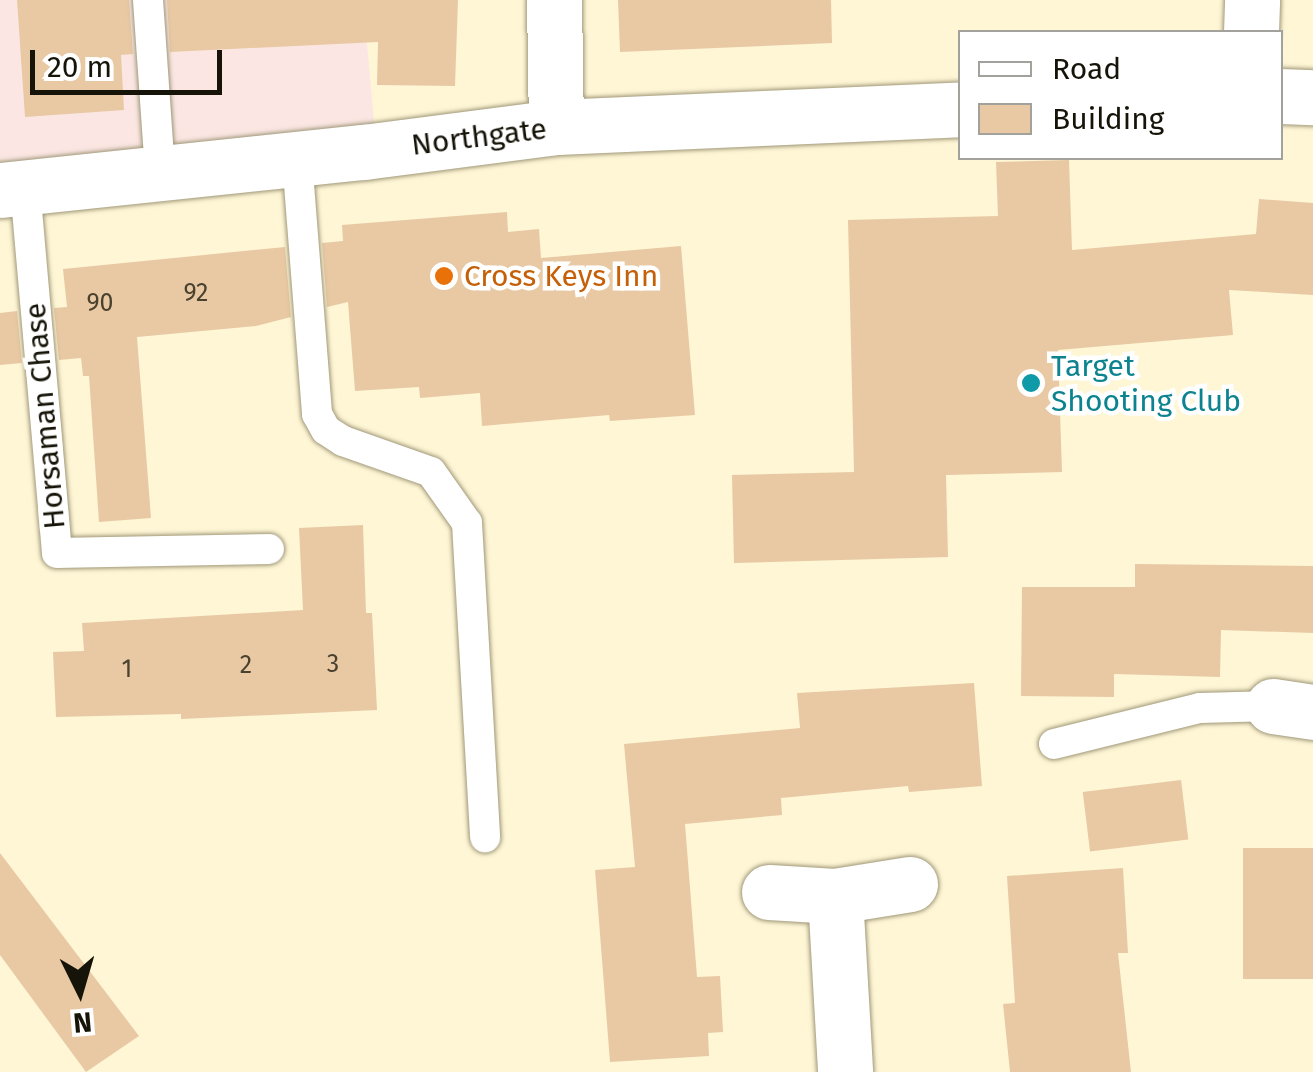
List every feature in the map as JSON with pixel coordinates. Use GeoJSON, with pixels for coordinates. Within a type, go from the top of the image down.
{"type":"FeatureCollection","features":[{"type":"Feature","properties":{"kind":"street"},"geometry":{"type":"LineString","coordinates":[[554,0],[556,127]]}},
{"type":"Feature","properties":{"kind":"street"},"geometry":{"type":"LineString","coordinates":[[1251,30],[1252,0]]}},
{"type":"Feature","properties":{"kind":"street"},"geometry":{"type":"LineString","coordinates":[[1283,96],[1313,97]]}},
{"type":"Feature","properties":{"kind":"street","name":"Northgate"},"geometry":{"type":"LineString","coordinates":[[13,189],[556,127],[958,108]]}},
{"type":"Feature","properties":{"kind":"street"},"geometry":{"type":"LineString","coordinates":[[770,892],[834,896],[910,884]]}},
{"type":"Feature","properties":{"kind":"street"},"geometry":{"type":"LineString","coordinates":[[834,896],[845,1072]]}},
{"type":"Feature","properties":{"kind":"lane"},"geometry":{"type":"LineString","coordinates":[[148,0],[160,173]]}},
{"type":"Feature","properties":{"kind":"lane"},"geometry":{"type":"LineString","coordinates":[[297,159],[317,414],[326,430],[343,442],[431,472],[467,523],[485,838]]}},
{"type":"Feature","properties":{"kind":"lane","name":"Horsaman Chase"},"geometry":{"type":"LineString","coordinates":[[13,189],[57,553],[269,549]]}},
{"type":"Feature","properties":{"kind":"lane"},"geometry":{"type":"LineString","coordinates":[[1054,744],[1187,710],[1293,709]]}},
{"type":"Feature","properties":{"kind":"shaded area"},"geometry":{"type":"Polygon","coordinates":[[[0,0],[363,0],[379,176],[0,208],[0,0]]]}},
{"type":"Feature","properties":{"kind":"building"},"geometry":{"type":"Polygon","coordinates":[[[17,0],[129,0],[133,54],[121,55],[124,110],[25,117],[17,0]]]}},
{"type":"Feature","properties":{"kind":"building"},"geometry":{"type":"Polygon","coordinates":[[[167,0],[458,0],[455,86],[377,85],[378,42],[170,52],[167,0]]]}},
{"type":"Feature","properties":{"kind":"building"},"geometry":{"type":"Polygon","coordinates":[[[618,0],[831,0],[832,43],[620,52],[618,0]]]}},
{"type":"Feature","properties":{"kind":"building"},"geometry":{"type":"Polygon","coordinates":[[[1069,160],[1072,250],[1256,234],[1259,199],[1313,203],[1313,295],[1229,290],[1233,335],[1058,350],[1062,472],[946,475],[948,557],[734,563],[732,475],[854,472],[848,220],[998,216],[996,162],[1069,160]]]}},
{"type":"Feature","properties":{"kind":"building"},"geometry":{"type":"Polygon","coordinates":[[[507,212],[508,232],[539,229],[541,258],[681,246],[695,415],[610,421],[609,415],[482,426],[480,393],[420,398],[419,387],[355,391],[348,302],[327,307],[322,243],[343,241],[342,225],[507,212]]]}},
{"type":"Feature","properties":{"kind":"building"},"geometry":{"type":"Polygon","coordinates":[[[285,247],[291,317],[256,326],[137,337],[151,518],[99,522],[89,376],[83,376],[81,358],[59,360],[54,308],[67,307],[63,269],[285,247]]]}},
{"type":"Feature","properties":{"kind":"building"},"geometry":{"type":"Polygon","coordinates":[[[17,311],[22,363],[0,365],[0,313],[17,311]]]}},
{"type":"Feature","properties":{"kind":"building"},"geometry":{"type":"Polygon","coordinates":[[[363,525],[366,613],[372,613],[377,710],[181,719],[181,714],[56,717],[53,652],[84,651],[82,623],[303,610],[299,528],[363,525]]]}},
{"type":"Feature","properties":{"kind":"building"},"geometry":{"type":"Polygon","coordinates":[[[1135,564],[1313,566],[1313,633],[1221,630],[1220,677],[1114,674],[1114,697],[1021,696],[1022,587],[1135,587],[1135,564]]]}},
{"type":"Feature","properties":{"kind":"building"},"geometry":{"type":"Polygon","coordinates":[[[974,683],[982,786],[909,792],[908,786],[781,798],[782,815],[685,824],[697,977],[720,976],[723,1032],[708,1033],[709,1056],[610,1062],[595,870],[635,867],[624,744],[800,728],[797,693],[974,683]]]}},
{"type":"Feature","properties":{"kind":"building"},"geometry":{"type":"Polygon","coordinates":[[[1181,780],[1188,840],[1090,852],[1083,792],[1181,780]]]}},
{"type":"Feature","properties":{"kind":"building"},"geometry":{"type":"Polygon","coordinates":[[[1243,848],[1313,848],[1313,979],[1243,979],[1243,848]]]}},
{"type":"Feature","properties":{"kind":"building"},"geometry":{"type":"Polygon","coordinates":[[[0,853],[139,1036],[86,1072],[0,955],[0,853]]]}},
{"type":"Feature","properties":{"kind":"building"},"geometry":{"type":"Polygon","coordinates":[[[1123,868],[1128,953],[1118,953],[1131,1072],[1010,1072],[1003,1004],[1015,1003],[1007,876],[1123,868]]]}},
{"type":"Feature","properties":{"kind":"place","name":"Cross Keys Inn"},"geometry":{"type":"Point","coordinates":[444,276]}},
{"type":"Feature","properties":{"kind":"place","name":"Target Shooting Club"},"geometry":{"type":"Point","coordinates":[1031,383]}}]}
